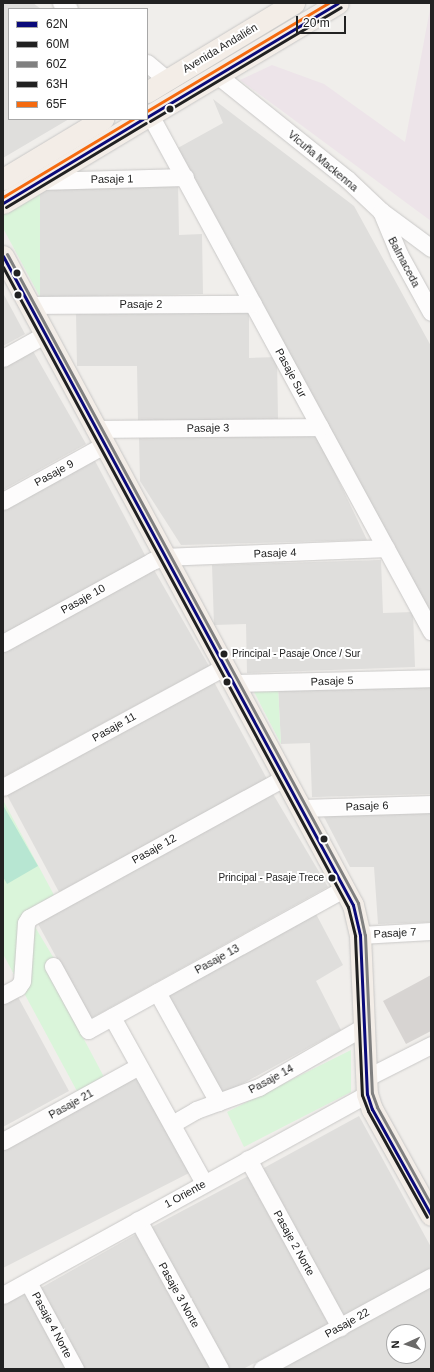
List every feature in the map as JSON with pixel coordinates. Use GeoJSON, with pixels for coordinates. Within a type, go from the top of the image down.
{"type":"FeatureCollection","features":[{"type":"Feature","properties":{"kind":"main road","name":"Avenida Andalién"},"geometry":{"type":"LineString","coordinates":[[148,91],[294,3]]}},
{"type":"Feature","properties":{"kind":"main road","name":"Avenida Andalién"},"geometry":{"type":"LineString","coordinates":[[148,116],[216,74],[338,3]]}},
{"type":"Feature","properties":{"kind":"main road"},"geometry":{"type":"LineString","coordinates":[[3,179],[101,120]]}},
{"type":"Feature","properties":{"kind":"main road","name":"Avenida Andalién"},"geometry":{"type":"LineString","coordinates":[[3,203],[142,120]]}},
{"type":"Feature","properties":{"kind":"main road"},"geometry":{"type":"LineString","coordinates":[[3,256],[164,557],[302,808],[345,888],[356,912],[360,935],[365,1026],[366,1086],[372,1109],[431,1215]]}},
{"type":"Feature","properties":{"kind":"street"},"geometry":{"type":"LineString","coordinates":[[148,63],[167,80]]}},
{"type":"Feature","properties":{"kind":"street","name":"Vicuña Mackenna"},"geometry":{"type":"LineString","coordinates":[[216,74],[347,179],[381,212],[431,248]]}},
{"type":"Feature","properties":{"kind":"street","name":"Pasaje Sur"},"geometry":{"type":"LineString","coordinates":[[148,119],[185,177],[431,631]]}},
{"type":"Feature","properties":{"kind":"street","name":"Pasaje 1"},"geometry":{"type":"LineString","coordinates":[[40,181],[185,177]]}},
{"type":"Feature","properties":{"kind":"street","name":"Balmaceda"},"geometry":{"type":"LineString","coordinates":[[381,212],[395,247],[431,312]]}},
{"type":"Feature","properties":{"kind":"street","name":"Pasaje 2"},"geometry":{"type":"LineString","coordinates":[[28,305],[254,304]]}},
{"type":"Feature","properties":{"kind":"street"},"geometry":{"type":"LineString","coordinates":[[3,358],[44,335]]}},
{"type":"Feature","properties":{"kind":"street","name":"Pasaje 3"},"geometry":{"type":"LineString","coordinates":[[100,437],[320,427]]}},
{"type":"Feature","properties":{"kind":"street","name":"Pasaje 9"},"geometry":{"type":"LineString","coordinates":[[3,501],[100,437]]}},
{"type":"Feature","properties":{"kind":"street","name":"Pasaje 4"},"geometry":{"type":"LineString","coordinates":[[164,557],[386,548]]}},
{"type":"Feature","properties":{"kind":"street","name":"Pasaje 10"},"geometry":{"type":"LineString","coordinates":[[3,643],[152,561],[164,557]]}},
{"type":"Feature","properties":{"kind":"street","name":"Pasaje 5"},"geometry":{"type":"LineString","coordinates":[[229,675],[431,678]]}},
{"type":"Feature","properties":{"kind":"street","name":"Pasaje 11"},"geometry":{"type":"LineString","coordinates":[[3,787],[229,675]]}},
{"type":"Feature","properties":{"kind":"street","name":"Pasaje 12"},"geometry":{"type":"LineString","coordinates":[[3,995],[20,984],[26,923],[29,918],[285,777]]}},
{"type":"Feature","properties":{"kind":"street","name":"Pasaje 6"},"geometry":{"type":"LineString","coordinates":[[302,808],[431,804]]}},
{"type":"Feature","properties":{"kind":"street","name":"Pasaje 13"},"geometry":{"type":"LineString","coordinates":[[53,966],[88,1030],[345,888]]}},
{"type":"Feature","properties":{"kind":"street","name":"Pasaje 7"},"geometry":{"type":"LineString","coordinates":[[360,935],[431,931]]}},
{"type":"Feature","properties":{"kind":"street"},"geometry":{"type":"LineString","coordinates":[[157,992],[218,1102]]}},
{"type":"Feature","properties":{"kind":"street"},"geometry":{"type":"LineString","coordinates":[[112,1017],[204,1183]]}},
{"type":"Feature","properties":{"kind":"street","name":"Pasaje 14"},"geometry":{"type":"LineString","coordinates":[[172,1124],[196,1110],[260,1087],[365,1026]]}},
{"type":"Feature","properties":{"kind":"street","name":"1 Oriente"},"geometry":{"type":"LineString","coordinates":[[3,1295],[248,1159],[431,1045]]}},
{"type":"Feature","properties":{"kind":"street","name":"Pasaje 21"},"geometry":{"type":"LineString","coordinates":[[3,1141],[139,1066]]}},
{"type":"Feature","properties":{"kind":"street","name":"Pasaje 2 Norte"},"geometry":{"type":"LineString","coordinates":[[248,1159],[340,1327]]}},
{"type":"Feature","properties":{"kind":"street","name":"Pasaje 3 Norte"},"geometry":{"type":"LineString","coordinates":[[138,1220],[220,1369]]}},
{"type":"Feature","properties":{"kind":"street","name":"Pasaje 22"},"geometry":{"type":"LineString","coordinates":[[262,1369],[431,1277]]}},
{"type":"Feature","properties":{"kind":"street","name":"Pasaje 4 Norte"},"geometry":{"type":"LineString","coordinates":[[28,1282],[75,1369]]}},
{"type":"Feature","properties":{"kind":"shaded area"},"geometry":{"type":"Polygon","coordinates":[[[3,3],[33,3],[40,8],[8,8],[8,120],[67,120],[3,158],[3,3]]]}},
{"type":"Feature","properties":{"kind":"shaded area"},"geometry":{"type":"Polygon","coordinates":[[[431,4],[431,221],[240,80],[272,65],[324,84],[405,142],[431,4]]]}},
{"type":"Feature","properties":{"kind":"shaded area"},"geometry":{"type":"Polygon","coordinates":[[[213,99],[354,206],[431,346],[431,621],[176,149],[223,123],[213,99]]]}},
{"type":"Feature","properties":{"kind":"shaded area"},"geometry":{"type":"Polygon","coordinates":[[[178,182],[179,235],[202,234],[203,294],[40,297],[40,188],[178,182]]]}},
{"type":"Feature","properties":{"kind":"shaded area"},"geometry":{"type":"Polygon","coordinates":[[[3,293],[25,334],[3,346],[3,293]]]}},
{"type":"Feature","properties":{"kind":"shaded area"},"geometry":{"type":"Polygon","coordinates":[[[249,311],[249,358],[277,357],[278,419],[138,421],[137,366],[77,366],[76,313],[249,311]]]}},
{"type":"Feature","properties":{"kind":"shaded area"},"geometry":{"type":"Polygon","coordinates":[[[33,351],[86,444],[3,490],[3,367],[33,351]]]}},
{"type":"Feature","properties":{"kind":"shaded area"},"geometry":{"type":"Polygon","coordinates":[[[317,435],[367,540],[181,545],[140,481],[139,437],[317,435]]]}},
{"type":"Feature","properties":{"kind":"shaded area"},"geometry":{"type":"Polygon","coordinates":[[[94,459],[146,557],[3,634],[3,509],[94,459]]]}},
{"type":"Feature","properties":{"kind":"shaded area"},"geometry":{"type":"Polygon","coordinates":[[[381,560],[383,613],[413,612],[415,667],[247,673],[246,624],[214,625],[212,565],[381,560]]]}},
{"type":"Feature","properties":{"kind":"shaded area"},"geometry":{"type":"Polygon","coordinates":[[[153,568],[209,666],[3,777],[3,651],[153,568]]]}},
{"type":"Feature","properties":{"kind":"shaded area"},"geometry":{"type":"Polygon","coordinates":[[[214,682],[267,779],[59,892],[7,795],[214,682]]]}},
{"type":"Feature","properties":{"kind":"shaded area"},"geometry":{"type":"Polygon","coordinates":[[[431,684],[431,794],[312,797],[310,743],[281,744],[278,687],[431,684]]]}},
{"type":"Feature","properties":{"kind":"shaded area"},"geometry":{"type":"Polygon","coordinates":[[[273,794],[328,887],[90,1019],[37,922],[273,794]]]}},
{"type":"Feature","properties":{"kind":"shaded area"},"geometry":{"type":"Polygon","coordinates":[[[431,811],[431,922],[378,924],[374,867],[350,867],[322,813],[431,811]]]}},
{"type":"Feature","properties":{"kind":"shaded area"},"geometry":{"type":"Polygon","coordinates":[[[316,914],[343,965],[316,981],[341,1030],[220,1096],[166,996],[316,914]]]}},
{"type":"Feature","properties":{"kind":"shaded area"},"geometry":{"type":"Polygon","coordinates":[[[18,997],[69,1091],[3,1127],[3,1005],[18,997]]]}},
{"type":"Feature","properties":{"kind":"shaded area"},"geometry":{"type":"Polygon","coordinates":[[[138,1074],[191,1172],[3,1268],[3,1148],[138,1074]]]}},
{"type":"Feature","properties":{"kind":"shaded area"},"geometry":{"type":"Polygon","coordinates":[[[359,1116],[431,1247],[431,1269],[343,1318],[262,1169],[359,1116]]]}},
{"type":"Feature","properties":{"kind":"shaded area"},"geometry":{"type":"Polygon","coordinates":[[[250,1175],[329,1324],[243,1369],[228,1369],[150,1228],[250,1175]]]}},
{"type":"Feature","properties":{"kind":"shaded area"},"geometry":{"type":"Polygon","coordinates":[[[138,1233],[212,1369],[83,1369],[39,1289],[138,1233]]]}},
{"type":"Feature","properties":{"kind":"shaded area"},"geometry":{"type":"Polygon","coordinates":[[[431,1287],[431,1369],[280,1369],[431,1287]]]}},
{"type":"Feature","properties":{"kind":"shaded area"},"geometry":{"type":"Polygon","coordinates":[[[27,1292],[67,1369],[3,1369],[3,1305],[27,1292]]]}},
{"type":"Feature","properties":{"kind":"green space"},"geometry":{"type":"Polygon","coordinates":[[[40,188],[40,297],[3,228],[3,212],[40,188]]]}},
{"type":"Feature","properties":{"kind":"green space"},"geometry":{"type":"Polygon","coordinates":[[[278,687],[281,744],[252,688],[278,687]]]}},
{"type":"Feature","properties":{"kind":"green space"},"geometry":{"type":"Polygon","coordinates":[[[3,800],[54,895],[26,912],[91,1020],[78,1028],[104,1077],[78,1093],[3,954],[3,800]]]}},
{"type":"Feature","properties":{"kind":"green space"},"geometry":{"type":"Polygon","coordinates":[[[3,805],[38,866],[7,884],[3,877],[3,805]]]}},
{"type":"Feature","properties":{"kind":"green space"},"geometry":{"type":"Polygon","coordinates":[[[351,1050],[351,1092],[244,1147],[227,1112],[351,1050]]]}},
{"type":"Feature","properties":{"kind":"building"},"geometry":{"type":"Polygon","coordinates":[[[431,975],[431,1031],[406,1044],[383,1001],[431,975]]]}},
{"type":"Feature","properties":{"kind":"transit line","name":"65F"},"geometry":{"type":"LineString","coordinates":[[148,110],[328,3]]}},
{"type":"Feature","properties":{"kind":"transit line","name":"62N"},"geometry":{"type":"LineString","coordinates":[[148,116],[338,3]]}},
{"type":"Feature","properties":{"kind":"transit line","name":"63H"},"geometry":{"type":"LineString","coordinates":[[150,121],[341,7]]}},
{"type":"Feature","properties":{"kind":"transit line","name":"65F"},"geometry":{"type":"LineString","coordinates":[[3,197],[131,120]]}},
{"type":"Feature","properties":{"kind":"transit line","name":"62N"},"geometry":{"type":"LineString","coordinates":[[3,203],[141,120]]}},
{"type":"Feature","properties":{"kind":"transit line","name":"63H"},"geometry":{"type":"LineString","coordinates":[[6,207],[146,123]]}},
{"type":"Feature","properties":{"kind":"transit line","name":"60Z"},"geometry":{"type":"LineString","coordinates":[[7,254],[358,903],[365,935],[372,1093],[377,1107],[431,1205]]}},
{"type":"Feature","properties":{"kind":"transit line","name":"62N"},"geometry":{"type":"LineString","coordinates":[[3,256],[353,905],[360,935],[367,1094],[372,1109],[431,1215]]}},
{"type":"Feature","properties":{"kind":"transit line","name":"60M"},"geometry":{"type":"LineString","coordinates":[[3,267],[348,907],[355,936],[362,1095],[368,1111],[427,1217]]}},
{"type":"Feature","properties":{"kind":"place","name":"Principal - Pasaje Once / Sur"},"geometry":{"type":"Point","coordinates":[224,654]}},
{"type":"Feature","properties":{"kind":"place","name":"Principal - Pasaje Trece"},"geometry":{"type":"Point","coordinates":[332,878]}}]}
